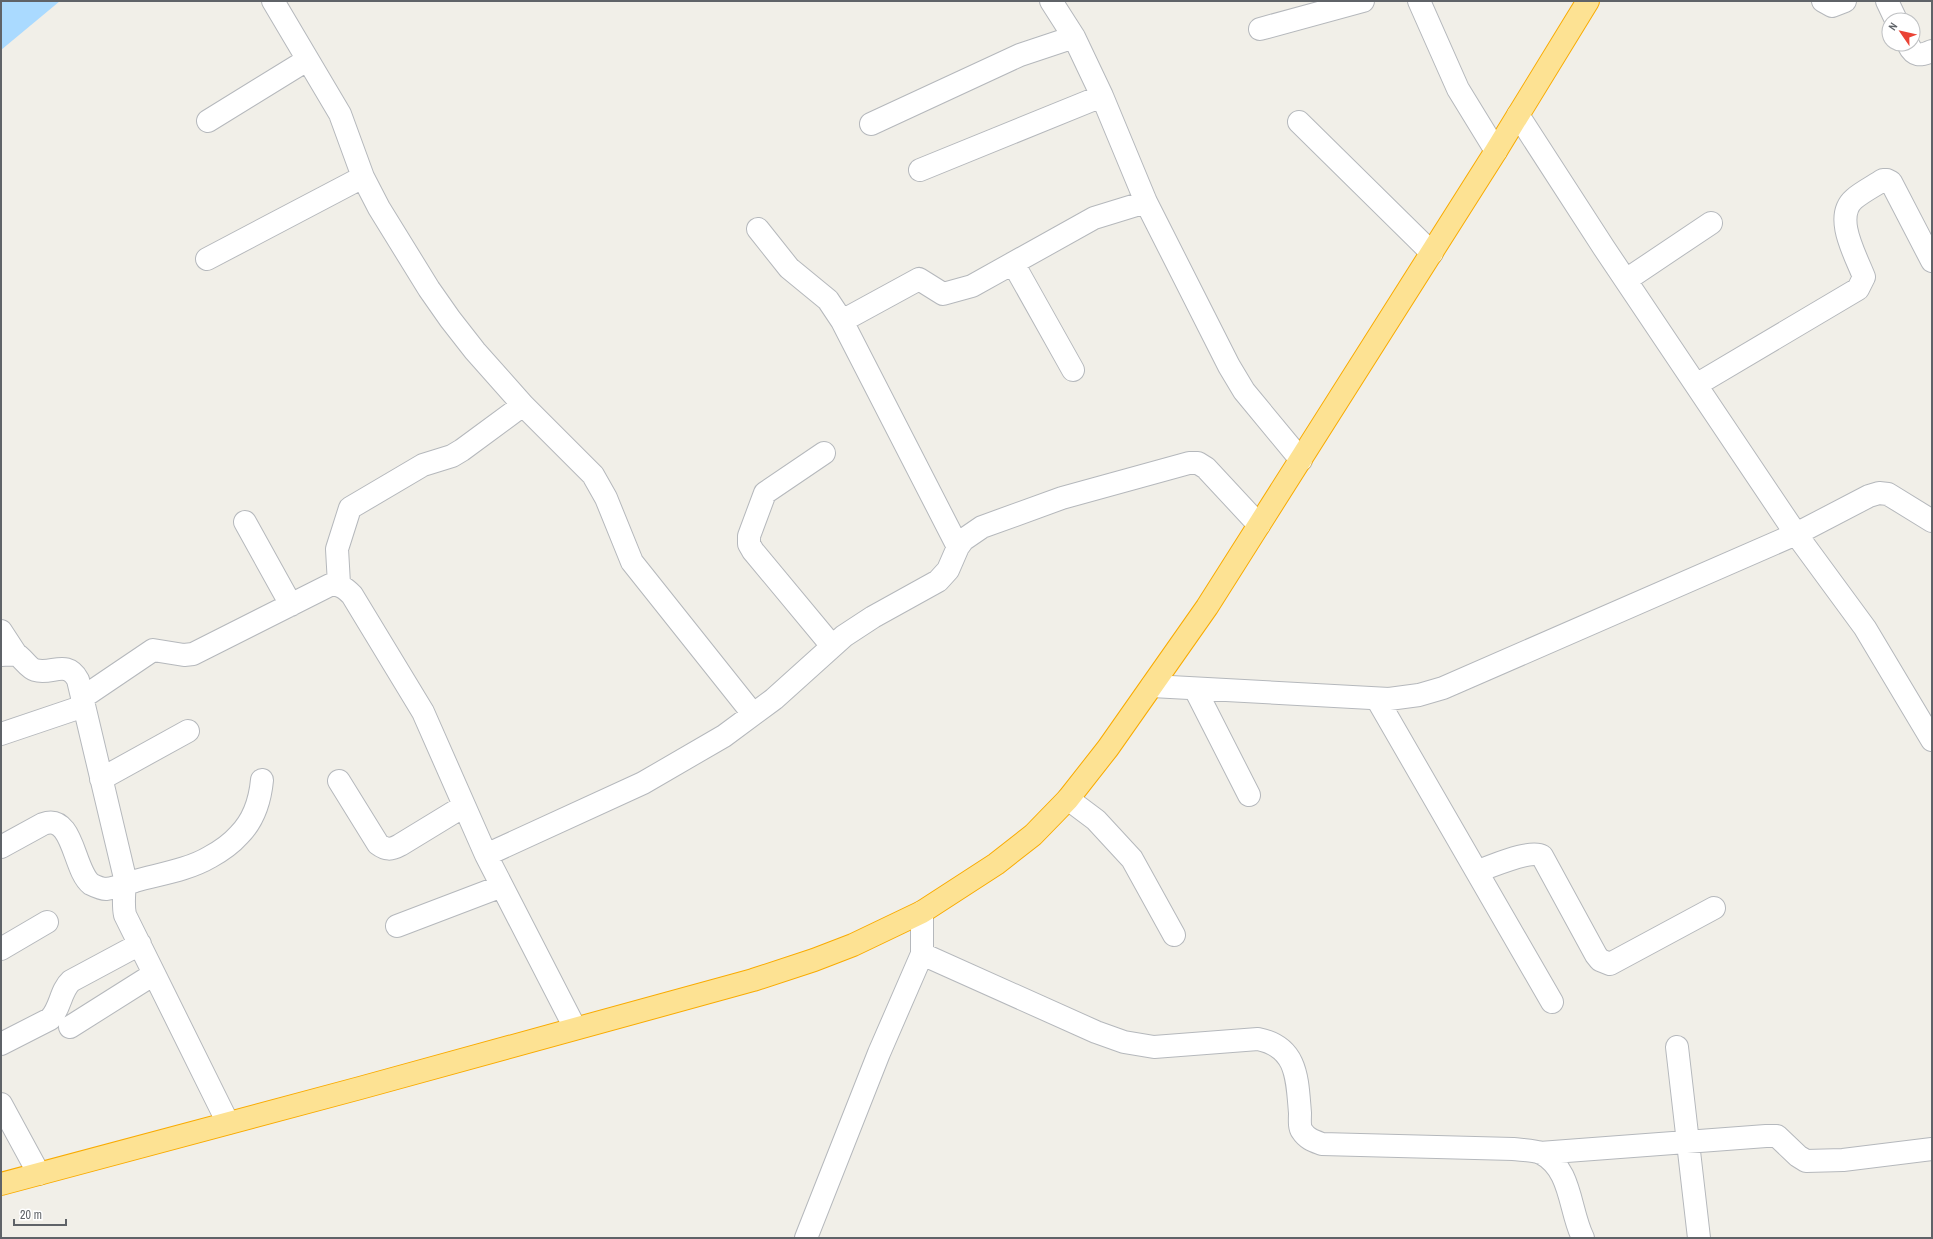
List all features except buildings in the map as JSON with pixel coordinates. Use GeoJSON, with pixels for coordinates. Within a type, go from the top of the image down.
{"type":"FeatureCollection","features":[{"type":"Feature","properties":{"kind":"highway"},"geometry":{"type":"LineString","coordinates":[[1,1184],[753,980],[814,960],[853,945],[922,912],[1002,859],[1033,835],[1068,799],[1108,748],[1152,686],[1301,460],[1496,151],[1588,1]]}},
{"type":"Feature","properties":{"kind":"street"},"geometry":{"type":"LineString","coordinates":[[273,1],[344,121],[363,177],[379,208],[450,319],[523,405],[593,475],[606,498],[632,562],[753,714]]}},
{"type":"Feature","properties":{"kind":"street"},"geometry":{"type":"LineString","coordinates":[[1051,1],[1074,37],[1102,96],[1146,202],[1244,391],[1301,460]]}},
{"type":"Feature","properties":{"kind":"street"},"geometry":{"type":"LineString","coordinates":[[1260,29],[1363,1]]}},
{"type":"Feature","properties":{"kind":"street"},"geometry":{"type":"LineString","coordinates":[[1418,1],[1458,89],[1496,151]]}},
{"type":"Feature","properties":{"kind":"street"},"geometry":{"type":"LineString","coordinates":[[1823,1],[1832,6],[1845,1]]}},
{"type":"Feature","properties":{"kind":"street"},"geometry":{"type":"LineString","coordinates":[[1887,1],[1892,12]]}},
{"type":"Feature","properties":{"kind":"street"},"geometry":{"type":"LineString","coordinates":[[871,124],[1020,55],[1074,37]]}},
{"type":"Feature","properties":{"kind":"street"},"geometry":{"type":"LineString","coordinates":[[1912,52],[1916,55],[1922,55],[1932,51]]}},
{"type":"Feature","properties":{"kind":"street"},"geometry":{"type":"LineString","coordinates":[[208,120],[307,60]]}},
{"type":"Feature","properties":{"kind":"street"},"geometry":{"type":"LineString","coordinates":[[920,170],[1102,96]]}},
{"type":"Feature","properties":{"kind":"street"},"geometry":{"type":"LineString","coordinates":[[1518,115],[1626,280],[1796,534],[1865,628],[1932,740]]}},
{"type":"Feature","properties":{"kind":"street"},"geometry":{"type":"LineString","coordinates":[[1299,122],[1432,253]]}},
{"type":"Feature","properties":{"kind":"street"},"geometry":{"type":"LineString","coordinates":[[207,260],[363,177]]}},
{"type":"Feature","properties":{"kind":"street"},"geometry":{"type":"LineString","coordinates":[[1696,385],[1858,289],[1864,277],[1846,227],[1845,218],[1847,208],[1854,199],[1883,180],[1891,182],[1932,260]]}},
{"type":"Feature","properties":{"kind":"street"},"geometry":{"type":"LineString","coordinates":[[842,321],[919,279],[943,294],[972,286],[1088,220],[1146,202]]}},
{"type":"Feature","properties":{"kind":"street"},"geometry":{"type":"LineString","coordinates":[[1626,280],[1711,223]]}},
{"type":"Feature","properties":{"kind":"street"},"geometry":{"type":"LineString","coordinates":[[758,229],[792,272],[828,300],[842,321],[958,547]]}},
{"type":"Feature","properties":{"kind":"street"},"geometry":{"type":"LineString","coordinates":[[1013,263],[1073,370]]}},
{"type":"Feature","properties":{"kind":"street"},"geometry":{"type":"LineString","coordinates":[[523,405],[452,456],[423,465],[350,508],[337,549],[339,584],[352,595],[422,712],[486,855],[575,1028]]}},
{"type":"Feature","properties":{"kind":"street"},"geometry":{"type":"LineString","coordinates":[[824,453],[765,493],[749,536],[749,544],[757,556],[832,646]]}},
{"type":"Feature","properties":{"kind":"street"},"geometry":{"type":"LineString","coordinates":[[486,855],[643,783],[724,736],[774,699],[844,636],[873,617],[938,581],[948,570],[958,547],[970,534],[982,527],[1062,498],[1189,463],[1198,463],[1206,468],[1259,525]]}},
{"type":"Feature","properties":{"kind":"street"},"geometry":{"type":"LineString","coordinates":[[1152,686],[1377,699],[1419,695],[1443,688],[1796,534],[1869,496],[1879,493],[1888,494],[1932,522]]}},
{"type":"Feature","properties":{"kind":"street"},"geometry":{"type":"LineString","coordinates":[[245,522],[291,605]]}},
{"type":"Feature","properties":{"kind":"street"},"geometry":{"type":"LineString","coordinates":[[1,734],[83,702],[153,650],[184,655],[193,654],[330,585],[339,584]]}},
{"type":"Feature","properties":{"kind":"street"},"geometry":{"type":"LineString","coordinates":[[1,631],[9,654],[34,670],[42,671],[68,669],[74,672],[78,680],[125,884],[122,904],[125,915],[228,1123]]}},
{"type":"Feature","properties":{"kind":"street"},"geometry":{"type":"LineString","coordinates":[[1194,689],[1249,795]]}},
{"type":"Feature","properties":{"kind":"street"},"geometry":{"type":"LineString","coordinates":[[1377,699],[1552,1002]]}},
{"type":"Feature","properties":{"kind":"street"},"geometry":{"type":"LineString","coordinates":[[102,779],[188,731]]}},
{"type":"Feature","properties":{"kind":"street"},"geometry":{"type":"LineString","coordinates":[[1,847],[50,821],[58,823],[65,830],[91,884],[106,889],[192,865],[210,858],[226,847],[241,833],[251,820],[259,802],[262,780]]}},
{"type":"Feature","properties":{"kind":"street"},"geometry":{"type":"LineString","coordinates":[[339,781],[378,844],[385,849],[392,850],[464,806]]}},
{"type":"Feature","properties":{"kind":"street"},"geometry":{"type":"LineString","coordinates":[[1068,799],[1096,820],[1132,859],[1174,935]]}},
{"type":"Feature","properties":{"kind":"street"},"geometry":{"type":"LineString","coordinates":[[1477,871],[1528,854],[1538,854],[1542,856],[1596,955],[1605,963],[1610,964],[1714,908]]}},
{"type":"Feature","properties":{"kind":"street"},"geometry":{"type":"LineString","coordinates":[[397,926],[502,886]]}},
{"type":"Feature","properties":{"kind":"street"},"geometry":{"type":"LineString","coordinates":[[806,1238],[879,1053],[922,954],[922,912]]}},
{"type":"Feature","properties":{"kind":"street"},"geometry":{"type":"LineString","coordinates":[[1,949],[47,922]]}},
{"type":"Feature","properties":{"kind":"street"},"geometry":{"type":"LineString","coordinates":[[1,1044],[50,1019],[56,1013],[66,986],[71,981],[140,944]]}},
{"type":"Feature","properties":{"kind":"street"},"geometry":{"type":"LineString","coordinates":[[922,954],[1096,1032],[1124,1042],[1154,1047],[1258,1039],[1271,1042],[1280,1048],[1289,1058],[1296,1072],[1301,1130],[1309,1139],[1322,1144],[1513,1149],[1540,1153],[1777,1136],[1798,1156],[1806,1161],[1844,1160],[1932,1149]]}},
{"type":"Feature","properties":{"kind":"street"},"geometry":{"type":"LineString","coordinates":[[70,1027],[154,974]]}},
{"type":"Feature","properties":{"kind":"street"},"geometry":{"type":"LineString","coordinates":[[1677,1048],[1699,1238]]}},
{"type":"Feature","properties":{"kind":"street"},"geometry":{"type":"LineString","coordinates":[[1,1104],[39,1174]]}},
{"type":"Feature","properties":{"kind":"street"},"geometry":{"type":"LineString","coordinates":[[1540,1153],[1555,1163],[1562,1174],[1569,1194],[1577,1227],[1583,1238]]}},
{"type":"Feature","properties":{"kind":"water"},"geometry":{"type":"Polygon","coordinates":[[[1,1],[60,1],[1,50],[1,1]]]}}]}
